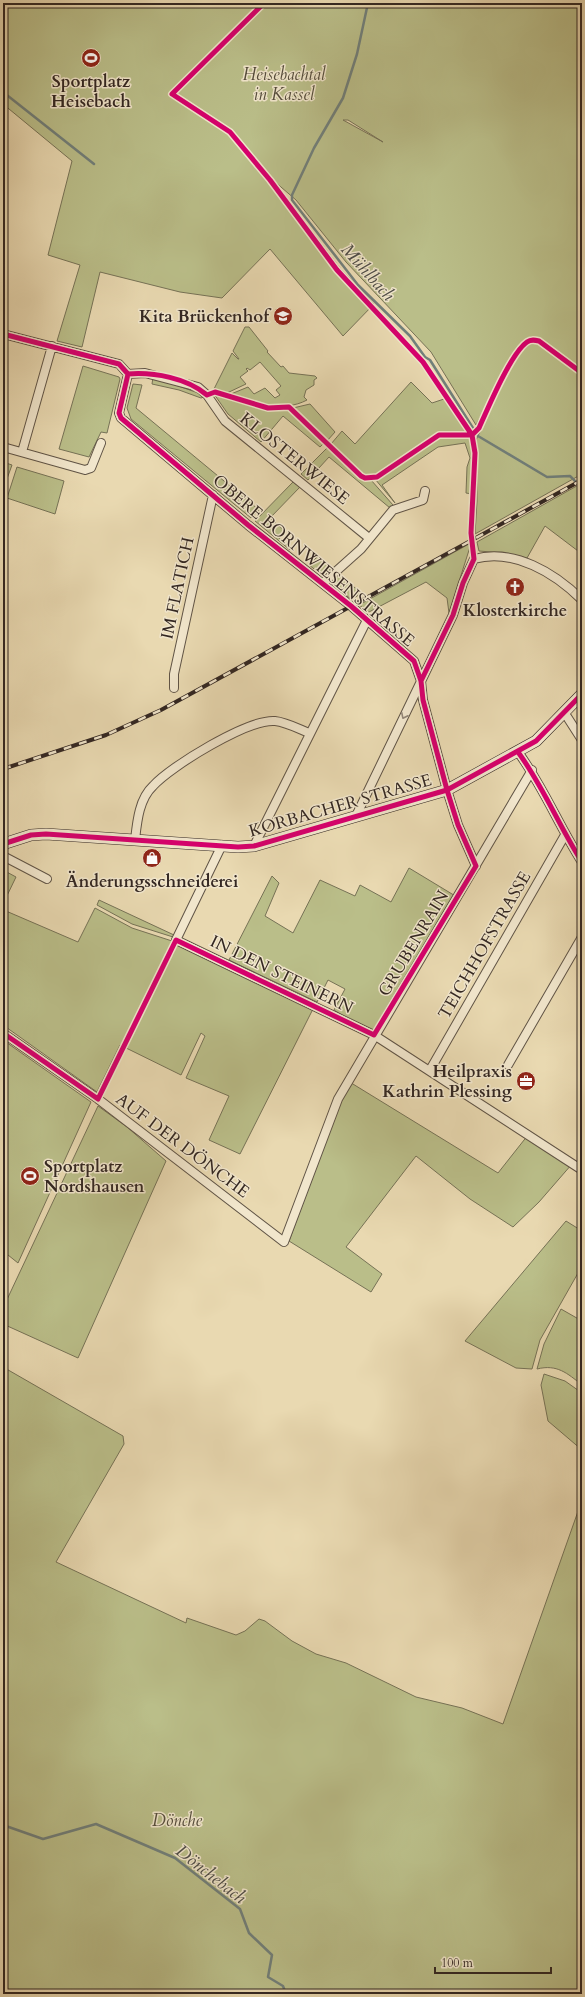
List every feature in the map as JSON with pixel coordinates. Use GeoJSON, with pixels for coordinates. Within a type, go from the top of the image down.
{"type":"FeatureCollection","features":[{"type":"Feature","properties":{"kind":"street"},"geometry":{"type":"LineString","coordinates":[[3,334],[119,364],[128,374]]}},
{"type":"Feature","properties":{"kind":"street"},"geometry":{"type":"LineString","coordinates":[[22,452],[52,346]]}},
{"type":"Feature","properties":{"kind":"street","name":"KLOSTERWIESE"},"geometry":{"type":"LineString","coordinates":[[128,374],[145,373],[198,387],[204,392],[225,421],[369,538]]}},
{"type":"Feature","properties":{"kind":"street","name":"OBERE BORNWIESENSTRASSE"},"geometry":{"type":"LineString","coordinates":[[128,374],[119,413],[121,418],[213,495],[323,583],[414,661],[421,681],[423,700],[447,790],[458,825],[476,866]]}},
{"type":"Feature","properties":{"kind":"street"},"geometry":{"type":"LineString","coordinates":[[3,447],[85,470],[91,468],[101,443]]}},
{"type":"Feature","properties":{"kind":"street"},"geometry":{"type":"LineString","coordinates":[[323,583],[361,549],[393,510],[423,500],[425,491]]}},
{"type":"Feature","properties":{"kind":"street","name":"IM FLATICH"},"geometry":{"type":"LineString","coordinates":[[174,688],[174,674],[213,495]]}},
{"type":"Feature","properties":{"kind":"street"},"geometry":{"type":"LineString","coordinates":[[356,816],[453,615],[463,583],[474,559],[486,556],[502,557],[528,563],[569,587],[582,600]]}},
{"type":"Feature","properties":{"kind":"street"},"geometry":{"type":"LineString","coordinates":[[254,846],[309,733],[367,620]]}},
{"type":"Feature","properties":{"kind":"street","name":"KORBACHER STRASSE"},"geometry":{"type":"LineString","coordinates":[[3,844],[31,835],[46,834],[254,846],[447,790],[536,741],[582,694]]}},
{"type":"Feature","properties":{"kind":"street"},"geometry":{"type":"LineString","coordinates":[[564,712],[582,739]]}},
{"type":"Feature","properties":{"kind":"street"},"geometry":{"type":"LineString","coordinates":[[135,840],[143,801],[152,786],[178,765],[217,742],[251,726],[274,721],[309,733]]}},
{"type":"Feature","properties":{"kind":"street"},"geometry":{"type":"LineString","coordinates":[[518,752],[532,770],[565,835],[582,862]]}},
{"type":"Feature","properties":{"kind":"street","name":"GRUBENRAIN"},"geometry":{"type":"LineString","coordinates":[[284,1242],[338,1099],[374,1035],[532,770]]}},
{"type":"Feature","properties":{"kind":"street","name":"TEICHHOFSTRASSE"},"geometry":{"type":"LineString","coordinates":[[430,1070],[565,835]]}},
{"type":"Feature","properties":{"kind":"street","name":"IN DEN STEINERN"},"geometry":{"type":"LineString","coordinates":[[222,845],[176,940],[374,1035],[582,1170]]}},
{"type":"Feature","properties":{"kind":"street"},"geometry":{"type":"LineString","coordinates":[[3,856],[47,879]]}},
{"type":"Feature","properties":{"kind":"street"},"geometry":{"type":"LineString","coordinates":[[508,1065],[582,937]]}},
{"type":"Feature","properties":{"kind":"street","name":"AUF DER DÖNCHE"},"geometry":{"type":"LineString","coordinates":[[3,1033],[98,1099],[284,1242]]}},
{"type":"Feature","properties":{"kind":"green space","name":"Heisebachtal in Kassel"},"geometry":{"type":"Polygon","coordinates":[[[3,3],[262,3],[176,86],[178,90],[255,16],[266,3],[582,3],[582,370],[543,341],[531,337],[523,343],[508,364],[476,425],[431,352],[346,262],[296,200],[274,181],[340,268],[374,304],[343,336],[270,249],[222,298],[180,292],[100,272],[82,347],[57,341],[80,265],[48,255],[72,161],[3,104],[3,3]],[[343,120],[383,142],[348,120],[343,120]]]}},
{"type":"Feature","properties":{"kind":"green space"},"geometry":{"type":"Polygon","coordinates":[[[245,327],[249,327],[268,351],[267,352],[289,373],[315,376],[317,378],[314,380],[314,385],[306,390],[304,397],[307,400],[298,404],[279,406],[259,403],[231,394],[248,387],[254,394],[265,388],[275,398],[280,395],[276,390],[281,386],[260,362],[250,370],[247,368],[246,369],[248,371],[240,377],[246,384],[227,393],[214,389],[232,353],[239,359],[233,351],[245,327]]]}},
{"type":"Feature","properties":{"kind":"green space"},"geometry":{"type":"Polygon","coordinates":[[[538,343],[582,377],[582,474],[475,534],[477,501],[476,440],[509,371],[522,351],[530,344],[538,343]]]}},
{"type":"Feature","properties":{"kind":"green space"},"geometry":{"type":"Polygon","coordinates":[[[83,366],[119,377],[120,379],[107,433],[101,432],[89,457],[59,449],[83,366]]]}},
{"type":"Feature","properties":{"kind":"green space"},"geometry":{"type":"Polygon","coordinates":[[[153,377],[201,394],[204,397],[201,398],[179,390],[152,384],[153,377]]]}},
{"type":"Feature","properties":{"kind":"green space"},"geometry":{"type":"Polygon","coordinates":[[[411,382],[432,403],[444,399],[467,433],[439,434],[375,475],[366,476],[331,444],[342,431],[355,444],[411,382]]]}},
{"type":"Feature","properties":{"kind":"green space"},"geometry":{"type":"Polygon","coordinates":[[[133,384],[142,385],[136,408],[259,510],[251,518],[131,419],[127,408],[133,384]]]}},
{"type":"Feature","properties":{"kind":"green space"},"geometry":{"type":"Polygon","coordinates":[[[214,394],[268,409],[289,409],[324,443],[320,447],[283,416],[261,442],[228,414],[214,394]]]}},
{"type":"Feature","properties":{"kind":"green space"},"geometry":{"type":"Polygon","coordinates":[[[310,404],[335,432],[327,441],[293,408],[310,404]]]}},
{"type":"Feature","properties":{"kind":"green space"},"geometry":{"type":"Polygon","coordinates":[[[440,437],[469,437],[473,453],[472,494],[466,493],[467,467],[470,458],[465,443],[438,447],[382,485],[395,503],[375,479],[440,437]]]}},
{"type":"Feature","properties":{"kind":"green space"},"geometry":{"type":"Polygon","coordinates":[[[328,447],[360,478],[371,480],[393,505],[390,508],[329,457],[308,480],[301,474],[328,447]]]}},
{"type":"Feature","properties":{"kind":"green space"},"geometry":{"type":"Polygon","coordinates":[[[3,462],[12,465],[4,487],[3,486],[3,462]]]}},
{"type":"Feature","properties":{"kind":"green space"},"geometry":{"type":"Polygon","coordinates":[[[17,467],[64,481],[55,514],[7,498],[17,467]]]}},
{"type":"Feature","properties":{"kind":"green space"},"geometry":{"type":"Polygon","coordinates":[[[293,482],[300,487],[270,518],[285,531],[279,538],[291,548],[290,550],[255,521],[293,482]]]}},
{"type":"Feature","properties":{"kind":"green space"},"geometry":{"type":"Polygon","coordinates":[[[582,483],[582,554],[545,526],[527,558],[503,553],[479,551],[477,542],[582,483]]]}},
{"type":"Feature","properties":{"kind":"green space"},"geometry":{"type":"Polygon","coordinates":[[[469,544],[470,547],[449,613],[447,598],[426,582],[369,612],[359,605],[469,544]]]}},
{"type":"Feature","properties":{"kind":"green space"},"geometry":{"type":"Polygon","coordinates":[[[318,556],[332,568],[322,575],[309,565],[318,556]]]}},
{"type":"Feature","properties":{"kind":"green space"},"geometry":{"type":"Polygon","coordinates":[[[339,574],[361,593],[352,600],[331,583],[339,574]]]}},
{"type":"Feature","properties":{"kind":"green space"},"geometry":{"type":"Polygon","coordinates":[[[409,868],[457,897],[374,1035],[334,1010],[345,989],[328,980],[317,1002],[229,960],[272,876],[279,883],[265,916],[293,933],[320,880],[355,896],[360,885],[391,902],[409,868]]]}},
{"type":"Feature","properties":{"kind":"green space"},"geometry":{"type":"Polygon","coordinates":[[[3,870],[16,877],[3,904],[3,870]]]}},
{"type":"Feature","properties":{"kind":"green space"},"geometry":{"type":"Polygon","coordinates":[[[99,900],[174,935],[173,937],[132,924],[97,905],[99,900]]]}},
{"type":"Feature","properties":{"kind":"green space"},"geometry":{"type":"Polygon","coordinates":[[[95,908],[132,928],[172,941],[166,953],[172,956],[177,945],[313,1009],[240,1154],[209,1140],[229,1096],[186,1078],[205,1036],[201,1033],[181,1075],[120,1045],[97,1092],[3,1025],[3,919],[6,911],[78,942],[95,908]]]}},
{"type":"Feature","properties":{"kind":"green space","name":"Sportplatz Nordshausen"},"geometry":{"type":"Polygon","coordinates":[[[3,1040],[91,1102],[18,1263],[3,1251],[3,1040]]]}},
{"type":"Feature","properties":{"kind":"green space"},"geometry":{"type":"Polygon","coordinates":[[[348,1081],[498,1173],[528,1135],[572,1164],[539,1202],[513,1227],[470,1199],[416,1156],[346,1247],[382,1274],[371,1292],[289,1241],[348,1081]]]}},
{"type":"Feature","properties":{"kind":"green space"},"geometry":{"type":"Polygon","coordinates":[[[98,1106],[127,1127],[166,1161],[78,1358],[3,1324],[3,1308],[98,1106]]]}},
{"type":"Feature","properties":{"kind":"green space"},"geometry":{"type":"Polygon","coordinates":[[[566,1221],[582,1231],[582,1266],[540,1340],[532,1369],[516,1368],[465,1341],[566,1221]]]}},
{"type":"Feature","properties":{"kind":"green space"},"geometry":{"type":"Polygon","coordinates":[[[561,1309],[582,1321],[582,1385],[566,1373],[556,1369],[537,1369],[544,1344],[561,1309]]]}},
{"type":"Feature","properties":{"kind":"green space","name":"Dönche"},"geometry":{"type":"Polygon","coordinates":[[[3,1367],[123,1436],[124,1444],[56,1562],[186,1623],[187,1618],[236,1635],[245,1631],[259,1619],[265,1621],[292,1641],[316,1654],[346,1663],[416,1697],[462,1708],[503,1724],[582,1500],[582,1994],[3,1994],[3,1367]]]}},
{"type":"Feature","properties":{"kind":"green space"},"geometry":{"type":"Polygon","coordinates":[[[544,1374],[565,1381],[582,1393],[582,1450],[548,1421],[541,1385],[544,1374]]]}},
{"type":"Feature","properties":{"kind":"waterway","name":"Mühlbach"},"geometry":{"type":"LineString","coordinates":[[368,3],[357,54],[343,98],[314,148],[292,195],[292,200],[358,285],[410,336],[425,357],[430,360],[478,436],[547,477],[570,476],[582,488]]}},
{"type":"Feature","properties":{"kind":"waterway"},"geometry":{"type":"LineString","coordinates":[[3,92],[94,164]]}},
{"type":"Feature","properties":{"kind":"waterway","name":"Dönchebach"},"geometry":{"type":"LineString","coordinates":[[3,1825],[43,1839],[96,1824],[175,1858],[240,1909],[249,1933],[272,1955],[268,1977],[283,1986],[286,1994]]}},
{"type":"Feature","properties":{"kind":"railway"},"geometry":{"type":"LineString","coordinates":[[3,769],[106,735],[161,710],[582,480]]}},
{"type":"Feature","properties":{"kind":"cycle path"},"geometry":{"type":"LineString","coordinates":[[264,3],[172,94],[230,132],[270,180],[337,270],[423,362],[472,435],[475,453],[471,533],[474,559],[463,583],[453,615],[421,681]]}},
{"type":"Feature","properties":{"kind":"cycle path"},"geometry":{"type":"LineString","coordinates":[[3,334],[119,364],[128,374]]}},
{"type":"Feature","properties":{"kind":"cycle path"},"geometry":{"type":"LineString","coordinates":[[472,435],[479,428],[500,382],[514,357],[528,341],[539,341],[582,373]]}},
{"type":"Feature","properties":{"kind":"cycle path"},"geometry":{"type":"LineString","coordinates":[[128,374],[148,374],[170,377],[190,384],[207,395],[215,392],[268,408],[289,407],[361,476],[365,478],[377,477],[439,435],[472,435]]}},
{"type":"Feature","properties":{"kind":"cycle path"},"geometry":{"type":"LineString","coordinates":[[3,1033],[98,1099],[176,940],[374,1035],[476,866],[458,825],[447,790],[423,700],[421,681],[414,661],[351,606],[248,525],[121,418],[119,413],[128,374]]}},
{"type":"Feature","properties":{"kind":"cycle path"},"geometry":{"type":"LineString","coordinates":[[3,844],[31,835],[46,834],[238,847],[254,846],[447,790],[536,741],[582,694]]}},
{"type":"Feature","properties":{"kind":"cycle path"},"geometry":{"type":"LineString","coordinates":[[518,752],[535,778],[582,862]]}},
{"type":"Feature","properties":{"kind":"place","name":"Sportplatz Heisebach"},"geometry":{"type":"Point","coordinates":[91,58]}},
{"type":"Feature","properties":{"kind":"place","name":"Kita Brückenhof"},"geometry":{"type":"Point","coordinates":[283,316]}},
{"type":"Feature","properties":{"kind":"place","name":"Klosterkirche"},"geometry":{"type":"Point","coordinates":[515,587]}},
{"type":"Feature","properties":{"kind":"place","name":"Änderungsschneiderei"},"geometry":{"type":"Point","coordinates":[152,858]}},
{"type":"Feature","properties":{"kind":"place","name":"Heilpraxis Kathrin Plessing"},"geometry":{"type":"Point","coordinates":[526,1081]}},
{"type":"Feature","properties":{"kind":"place","name":"Sportplatz Nordshausen"},"geometry":{"type":"Point","coordinates":[30,1176]}}]}
